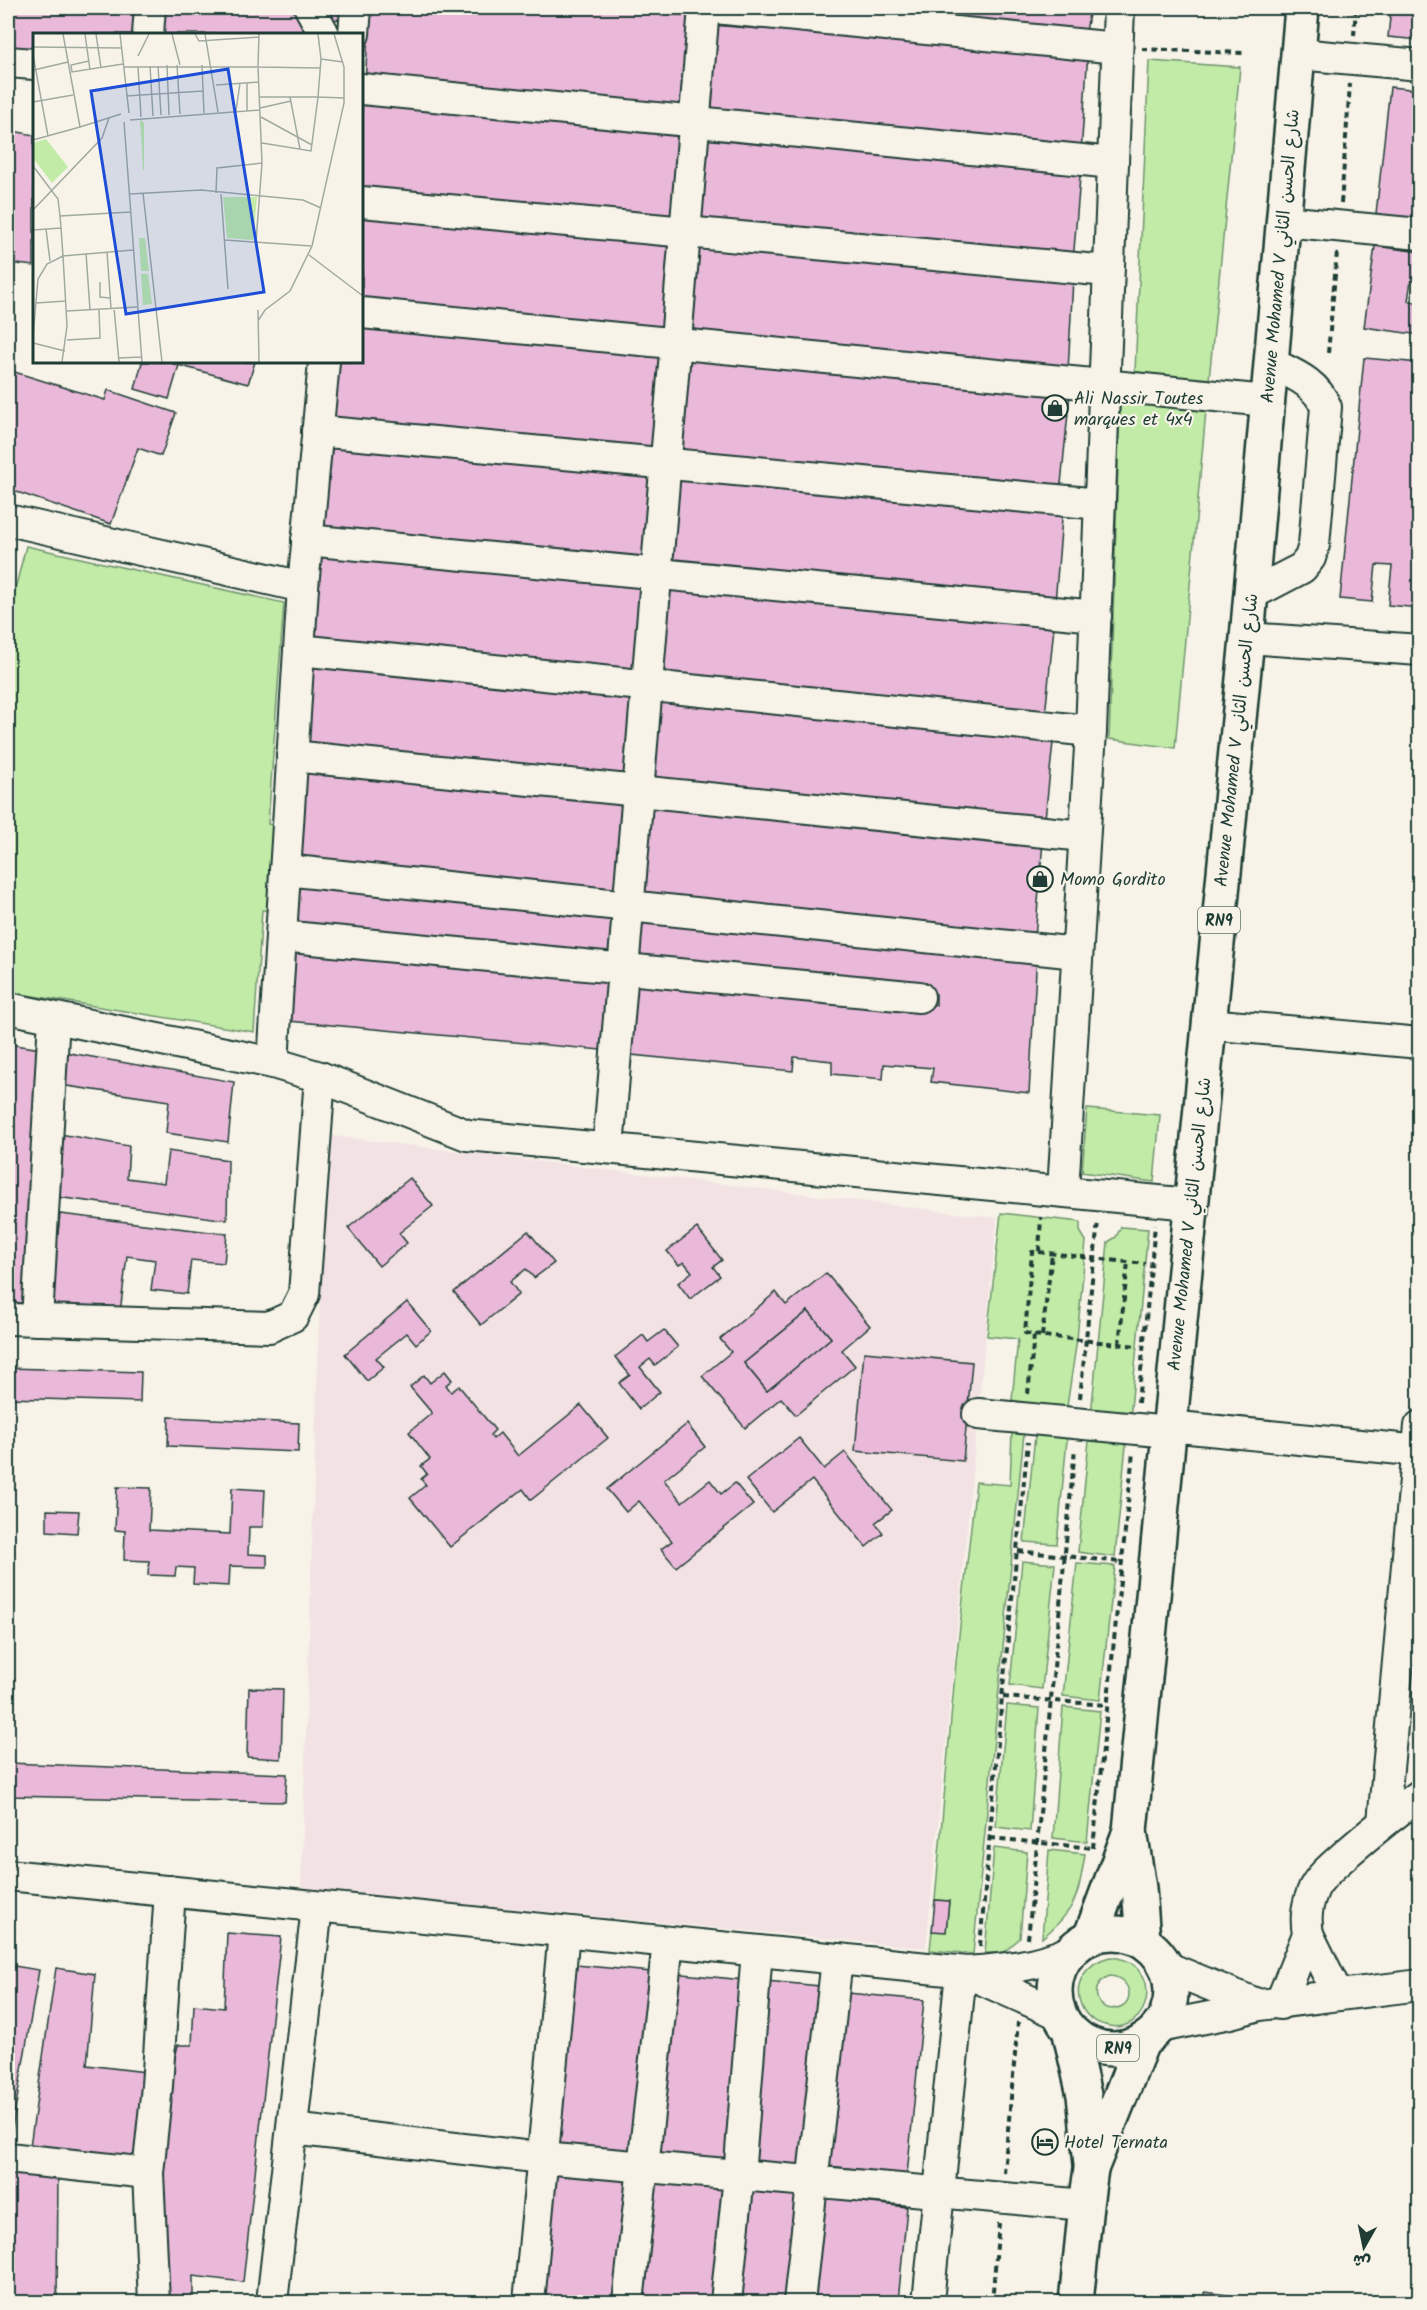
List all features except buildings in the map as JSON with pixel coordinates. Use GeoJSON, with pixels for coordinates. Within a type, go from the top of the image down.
{"type":"FeatureCollection","features":[{"type":"Feature","properties":{"kind":"main road","name":"Avenue Mohamed V شارع الحسن الثاني"},"geometry":{"type":"LineString","coordinates":[[1143,1940],[1139,1888],[1130,1831],[1247,638],[1302,8]]}},
{"type":"Feature","properties":{"kind":"main road","name":"Avenue Mohamed V شارع الحسن الثاني"},"geometry":{"type":"LineString","coordinates":[[1080,1944],[1130,1831]]}},
{"type":"Feature","properties":{"kind":"main road"},"geometry":{"type":"LineString","coordinates":[[1080,1944],[1108,1933],[1143,1940]]}},
{"type":"Feature","properties":{"kind":"main road","name":"RN9"},"geometry":{"type":"LineString","coordinates":[[1091,2169],[1151,2034],[1167,2013],[1171,1998],[1166,1967],[1156,1952],[1143,1940]]}},
{"type":"Feature","properties":{"kind":"main road","name":"RN9"},"geometry":{"type":"LineString","coordinates":[[1076,2302],[1091,2169],[1084,2095],[1064,2021],[1055,1997],[1056,1980],[1061,1964],[1080,1944]]}},
{"type":"Feature","properties":{"kind":"main road","name":"RN9"},"geometry":{"type":"LineString","coordinates":[[1064,2021],[1085,2042],[1104,2048],[1124,2048],[1151,2034]]}},
{"type":"Feature","properties":{"kind":"street"},"geometry":{"type":"LineString","coordinates":[[148,33],[150,8]]}},
{"type":"Feature","properties":{"kind":"street"},"geometry":{"type":"LineString","coordinates":[[310,8],[323,33]]}},
{"type":"Feature","properties":{"kind":"street"},"geometry":{"type":"LineString","coordinates":[[354,33],[356,8]]}},
{"type":"Feature","properties":{"kind":"street"},"geometry":{"type":"LineString","coordinates":[[608,1148],[704,8]]}},
{"type":"Feature","properties":{"kind":"street"},"geometry":{"type":"LineString","coordinates":[[715,8],[1118,48]]}},
{"type":"Feature","properties":{"kind":"street"},"geometry":{"type":"LineString","coordinates":[[1063,1191],[1091,731],[1119,8]]}},
{"type":"Feature","properties":{"kind":"street"},"geometry":{"type":"LineString","coordinates":[[1298,54],[1419,65]]}},
{"type":"Feature","properties":{"kind":"street"},"geometry":{"type":"LineString","coordinates":[[8,62],[33,64]]}},
{"type":"Feature","properties":{"kind":"street"},"geometry":{"type":"LineString","coordinates":[[363,89],[1113,163]]}},
{"type":"Feature","properties":{"kind":"street"},"geometry":{"type":"LineString","coordinates":[[363,202],[1108,271]]}},
{"type":"Feature","properties":{"kind":"street"},"geometry":{"type":"LineString","coordinates":[[1282,221],[1419,234]]}},
{"type":"Feature","properties":{"kind":"street"},"geometry":{"type":"LineString","coordinates":[[363,314],[1267,401]]}},
{"type":"Feature","properties":{"kind":"street"},"geometry":{"type":"LineString","coordinates":[[273,1064],[298,650],[324,363]]}},
{"type":"Feature","properties":{"kind":"street"},"geometry":{"type":"LineString","coordinates":[[1250,595],[1302,568],[1310,558],[1316,533],[1326,406],[1317,389],[1299,376],[1271,363]]}},
{"type":"Feature","properties":{"kind":"street"},"geometry":{"type":"LineString","coordinates":[[317,431],[1100,504]]}},
{"type":"Feature","properties":{"kind":"street"},"geometry":{"type":"LineString","coordinates":[[8,520],[303,587]]}},
{"type":"Feature","properties":{"kind":"street"},"geometry":{"type":"LineString","coordinates":[[307,540],[1096,616]]}},
{"type":"Feature","properties":{"kind":"street"},"geometry":{"type":"LineString","coordinates":[[1247,638],[1419,651]]}},
{"type":"Feature","properties":{"kind":"street"},"geometry":{"type":"LineString","coordinates":[[298,650],[1091,731]]}},
{"type":"Feature","properties":{"kind":"street"},"geometry":{"type":"LineString","coordinates":[[292,756],[1084,836]]}},
{"type":"Feature","properties":{"kind":"street"},"geometry":{"type":"LineString","coordinates":[[285,870],[1077,953]]}},
{"type":"Feature","properties":{"kind":"street"},"geometry":{"type":"LineString","coordinates":[[281,936],[919,997]]}},
{"type":"Feature","properties":{"kind":"street"},"geometry":{"type":"LineString","coordinates":[[8,1008],[273,1064],[320,1077],[467,1135],[1190,1204]]}},
{"type":"Feature","properties":{"kind":"street"},"geometry":{"type":"LineString","coordinates":[[54,1018],[22,1320],[269,1328],[293,1316],[304,1294],[320,1077]]}},
{"type":"Feature","properties":{"kind":"street"},"geometry":{"type":"LineString","coordinates":[[1208,1024],[1419,1043]]}},
{"type":"Feature","properties":{"kind":"street"},"geometry":{"type":"LineString","coordinates":[[978,1414],[1136,1428],[1419,1443],[1383,1822]]}},
{"type":"Feature","properties":{"kind":"street"},"geometry":{"type":"LineString","coordinates":[[1338,1995],[1308,1934],[1307,1905],[1315,1886],[1329,1870],[1383,1822],[1419,1795]]}},
{"type":"Feature","properties":{"kind":"street"},"geometry":{"type":"LineString","coordinates":[[8,1875],[837,1959],[1019,1968],[1050,1960],[1080,1944]]}},
{"type":"Feature","properties":{"kind":"street"},"geometry":{"type":"LineString","coordinates":[[154,2302],[148,2173],[157,2086],[170,1891]]}},
{"type":"Feature","properties":{"kind":"street"},"geometry":{"type":"LineString","coordinates":[[272,2302],[318,1906]]}},
{"type":"Feature","properties":{"kind":"street"},"geometry":{"type":"LineString","coordinates":[[528,2302],[564,1932]]}},
{"type":"Feature","properties":{"kind":"street"},"geometry":{"type":"LineString","coordinates":[[1269,2004],[1308,1934]]}},
{"type":"Feature","properties":{"kind":"street"},"geometry":{"type":"LineString","coordinates":[[628,2302],[668,1942]]}},
{"type":"Feature","properties":{"kind":"street"},"geometry":{"type":"LineString","coordinates":[[726,2302],[739,2176],[757,1951]]}},
{"type":"Feature","properties":{"kind":"street"},"geometry":{"type":"LineString","coordinates":[[799,2302],[837,1959]]}},
{"type":"Feature","properties":{"kind":"street"},"geometry":{"type":"LineString","coordinates":[[969,1964],[1020,1997],[1064,2021]]}},
{"type":"Feature","properties":{"kind":"street"},"geometry":{"type":"LineString","coordinates":[[928,2302],[939,2193],[969,1964]]}},
{"type":"Feature","properties":{"kind":"street"},"geometry":{"type":"LineString","coordinates":[[1166,1967],[1269,2004]]}},
{"type":"Feature","properties":{"kind":"street"},"geometry":{"type":"LineString","coordinates":[[1151,2034],[1269,2004],[1419,1985]]}},
{"type":"Feature","properties":{"kind":"street"},"geometry":{"type":"LineString","coordinates":[[292,2129],[542,2158],[1086,2205]]}},
{"type":"Feature","properties":{"kind":"street"},"geometry":{"type":"LineString","coordinates":[[8,2158],[148,2173]]}},
{"type":"Feature","properties":{"kind":"path"},"geometry":{"type":"LineString","coordinates":[[1328,353],[1356,8]]}},
{"type":"Feature","properties":{"kind":"path"},"geometry":{"type":"LineString","coordinates":[[1118,48],[1243,53]]}},
{"type":"Feature","properties":{"kind":"path"},"geometry":{"type":"LineString","coordinates":[[1039,1252],[1041,1217]]}},
{"type":"Feature","properties":{"kind":"path"},"geometry":{"type":"LineString","coordinates":[[1028,1941],[1099,1217]]}},
{"type":"Feature","properties":{"kind":"path"},"geometry":{"type":"LineString","coordinates":[[1091,1858],[1155,1224],[1144,1223]]}},
{"type":"Feature","properties":{"kind":"path"},"geometry":{"type":"LineString","coordinates":[[1137,1346],[1024,1334],[1032,1252],[1145,1264]]}},
{"type":"Feature","properties":{"kind":"path"},"geometry":{"type":"LineString","coordinates":[[1042,1336],[1052,1254]]}},
{"type":"Feature","properties":{"kind":"path"},"geometry":{"type":"LineString","coordinates":[[1119,1344],[1128,1262]]}},
{"type":"Feature","properties":{"kind":"path"},"geometry":{"type":"LineString","coordinates":[[969,1964],[990,1838],[1031,1419],[1026,1409],[1035,1335]]}},
{"type":"Feature","properties":{"kind":"path"},"geometry":{"type":"LineString","coordinates":[[1018,1551],[1121,1562]]}},
{"type":"Feature","properties":{"kind":"path"},"geometry":{"type":"LineString","coordinates":[[1002,1697],[1107,1705]]}},
{"type":"Feature","properties":{"kind":"path"},"geometry":{"type":"LineString","coordinates":[[990,1838],[1093,1848]]}},
{"type":"Feature","properties":{"kind":"path"},"geometry":{"type":"LineString","coordinates":[[992,2302],[1020,1997]]}},
{"type":"Feature","properties":{"kind":"shaded area"},"geometry":{"type":"Polygon","coordinates":[[[325,1135],[997,1218],[926,1948],[301,1888],[325,1135]]]}},
{"type":"Feature","properties":{"kind":"green space"},"geometry":{"type":"Polygon","coordinates":[[[1149,61],[1240,67],[1209,380],[1135,372],[1149,61]]]}},
{"type":"Feature","properties":{"kind":"green space"},"geometry":{"type":"Polygon","coordinates":[[[1120,402],[1206,411],[1175,748],[1109,739],[1120,402]]]}},
{"type":"Feature","properties":{"kind":"green space"},"geometry":{"type":"Polygon","coordinates":[[[26,546],[284,603],[268,824],[274,825],[269,911],[262,910],[254,1032],[8,992],[8,617],[26,546]]]}},
{"type":"Feature","properties":{"kind":"green space"},"geometry":{"type":"Polygon","coordinates":[[[1087,1109],[1160,1115],[1154,1182],[1082,1172],[1087,1109]]]}},
{"type":"Feature","properties":{"kind":"green space"},"geometry":{"type":"Polygon","coordinates":[[[1001,1213],[1080,1222],[1080,1231],[1086,1241],[1077,1339],[1066,1413],[1026,1409],[1022,1402],[1012,1400],[1018,1339],[987,1336],[1001,1213]]]}},
{"type":"Feature","properties":{"kind":"green space"},"geometry":{"type":"Polygon","coordinates":[[[1121,1227],[1148,1229],[1130,1419],[1091,1415],[1108,1242],[1116,1237],[1121,1227]]]}},
{"type":"Feature","properties":{"kind":"green space"},"geometry":{"type":"Polygon","coordinates":[[[1036,1426],[1060,1429],[1067,1440],[1057,1544],[1024,1542],[1036,1426]]]}},
{"type":"Feature","properties":{"kind":"green space"},"geometry":{"type":"Polygon","coordinates":[[[1012,1431],[1024,1433],[973,1954],[930,1950],[932,1931],[946,1931],[949,1901],[935,1900],[956,1662],[976,1482],[1010,1485],[1012,1431]]]}},
{"type":"Feature","properties":{"kind":"green space"},"geometry":{"type":"Polygon","coordinates":[[[1097,1433],[1127,1435],[1115,1557],[1078,1552],[1089,1440],[1097,1433]]]}},
{"type":"Feature","properties":{"kind":"green space"},"geometry":{"type":"Polygon","coordinates":[[[1022,1561],[1055,1564],[1042,1689],[1010,1685],[1022,1561]]]}},
{"type":"Feature","properties":{"kind":"green space"},"geometry":{"type":"Polygon","coordinates":[[[1077,1563],[1115,1566],[1100,1700],[1063,1696],[1077,1563]]]}},
{"type":"Feature","properties":{"kind":"green space"},"geometry":{"type":"Polygon","coordinates":[[[1007,1705],[1039,1708],[1030,1831],[996,1827],[1007,1705]]]}},
{"type":"Feature","properties":{"kind":"green space"},"geometry":{"type":"Polygon","coordinates":[[[1063,1707],[1100,1711],[1087,1842],[1053,1838],[1063,1707]]]}},
{"type":"Feature","properties":{"kind":"green space"},"geometry":{"type":"Polygon","coordinates":[[[994,1848],[1027,1852],[1020,1938],[1003,1953],[985,1953],[994,1848]]]}},
{"type":"Feature","properties":{"kind":"green space"},"geometry":{"type":"Polygon","coordinates":[[[1049,1850],[1085,1854],[1074,1901],[1062,1919],[1042,1938],[1049,1850]]]}},
{"type":"Feature","properties":{"kind":"green space"},"geometry":{"type":"Polygon","coordinates":[[[1110,1957],[1128,1962],[1140,1971],[1146,1984],[1146,1998],[1142,2011],[1133,2021],[1121,2026],[1097,2022],[1087,2015],[1081,2005],[1080,1981],[1089,1968],[1110,1957]],[[1110,1976],[1098,1985],[1099,2003],[1110,2009],[1123,2005],[1129,1996],[1126,1985],[1117,1977],[1110,1976]]]}},
{"type":"Feature","properties":{"kind":"place","name":"Ali Nassir Toutes marques et 4x4"},"geometry":{"type":"Point","coordinates":[1055,408]}},
{"type":"Feature","properties":{"kind":"place","name":"Momo Gordito"},"geometry":{"type":"Point","coordinates":[1040,879]}},
{"type":"Feature","properties":{"kind":"place","name":"Hotel Ternata"},"geometry":{"type":"Point","coordinates":[1045,2142]}}]}
